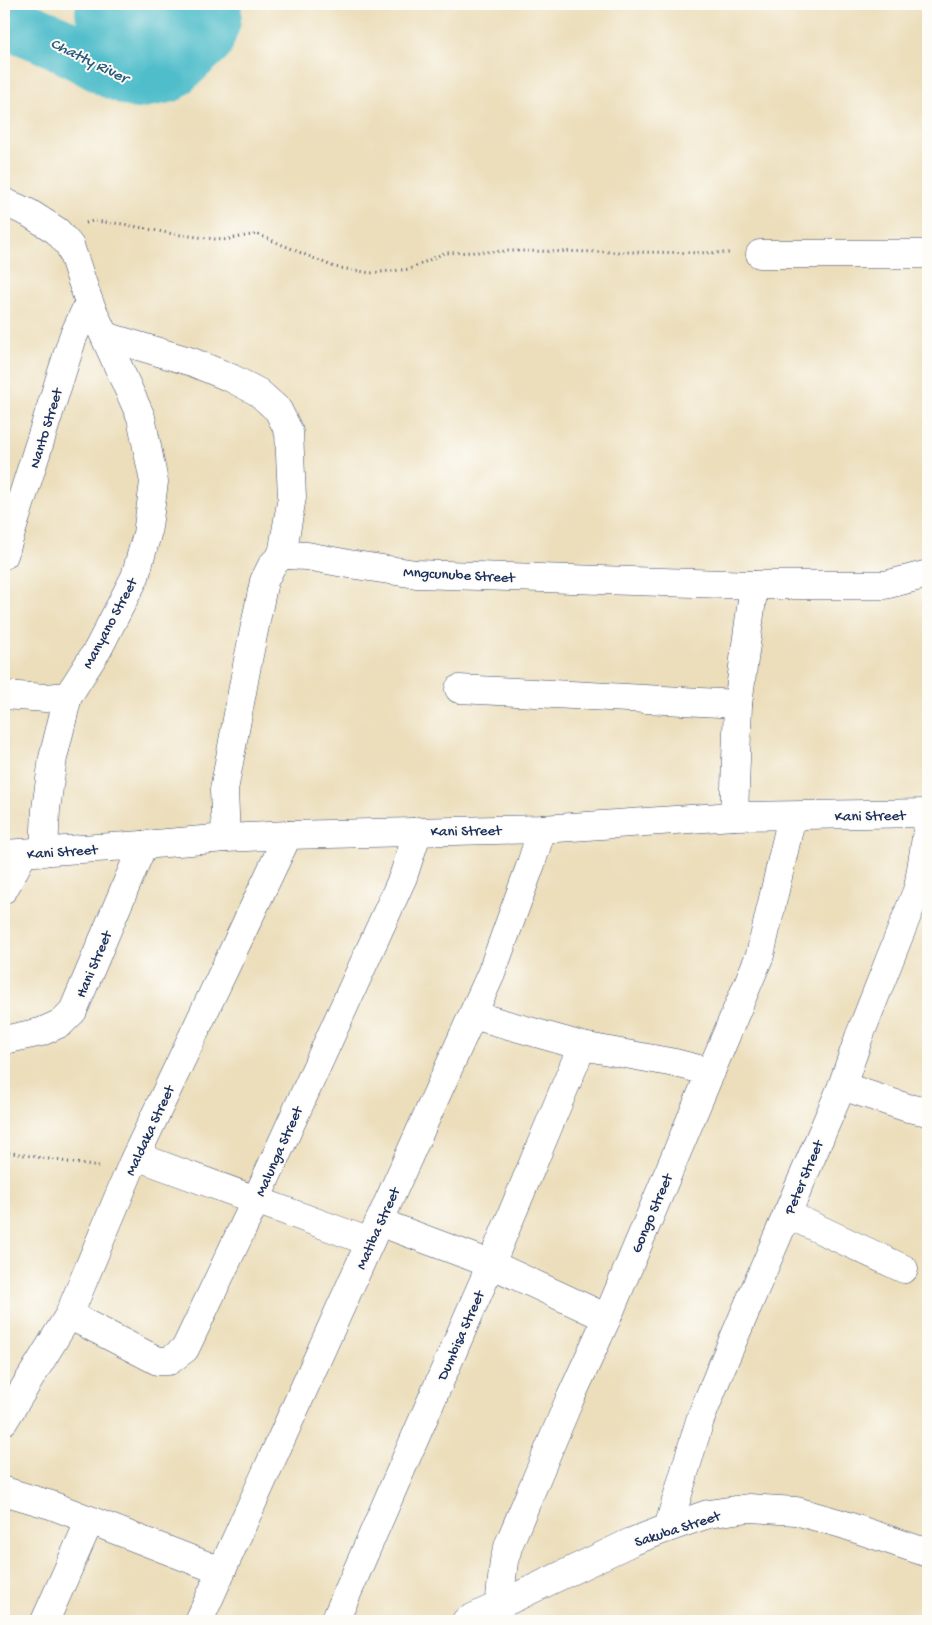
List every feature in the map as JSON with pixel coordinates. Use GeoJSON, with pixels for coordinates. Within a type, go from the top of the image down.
{"type":"FeatureCollection","features":[{"type":"Feature","properties":{"kind":"street","name":"Manyano Street"},"geometry":{"type":"LineString","coordinates":[[4,202],[29,212],[57,231],[70,246],[89,302],[141,417],[154,482],[148,534],[135,577],[98,649],[68,696],[53,758],[46,809],[24,853]]}},
{"type":"Feature","properties":{"kind":"street"},"geometry":{"type":"LineString","coordinates":[[760,254],[928,254]]}},
{"type":"Feature","properties":{"kind":"street","name":"Nanto Street"},"geometry":{"type":"LineString","coordinates":[[4,555],[73,337],[89,302]]}},
{"type":"Feature","properties":{"kind":"street"},"geometry":{"type":"LineString","coordinates":[[105,336],[192,362],[231,378],[258,392],[278,410],[289,432],[292,498],[282,555],[272,565],[264,581],[233,735],[224,790],[226,838]]}},
{"type":"Feature","properties":{"kind":"street","name":"Mngcunube Street"},"geometry":{"type":"LineString","coordinates":[[282,555],[307,556],[416,574],[754,585],[886,585],[928,574]]}},
{"type":"Feature","properties":{"kind":"street"},"geometry":{"type":"LineString","coordinates":[[734,816],[738,704],[754,585]]}},
{"type":"Feature","properties":{"kind":"street"},"geometry":{"type":"LineString","coordinates":[[459,688],[738,704]]}},
{"type":"Feature","properties":{"kind":"street"},"geometry":{"type":"LineString","coordinates":[[4,695],[46,698],[68,696]]}},
{"type":"Feature","properties":{"kind":"street","name":"Kani Street"},"geometry":{"type":"LineString","coordinates":[[24,853],[288,835],[542,829],[734,816],[928,813]]}},
{"type":"Feature","properties":{"kind":"street","name":"Gongo Street"},"geometry":{"type":"LineString","coordinates":[[497,1612],[504,1561],[509,1544],[760,956],[792,816]]}},
{"type":"Feature","properties":{"kind":"street","name":"Peter Street"},"geometry":{"type":"LineString","coordinates":[[668,1528],[700,1420],[842,1086],[858,1037],[918,888],[928,825]]}},
{"type":"Feature","properties":{"kind":"street","name":"Matiba Street"},"geometry":{"type":"LineString","coordinates":[[199,1621],[473,1015],[501,947],[542,829]]}},
{"type":"Feature","properties":{"kind":"street","name":"Malunga Street"},"geometry":{"type":"LineString","coordinates":[[69,1315],[158,1361],[169,1361],[185,1349],[256,1200],[403,876],[418,831]]}},
{"type":"Feature","properties":{"kind":"street","name":"Maldaka Street"},"geometry":{"type":"LineString","coordinates":[[4,1421],[69,1315],[133,1164],[288,835]]}},
{"type":"Feature","properties":{"kind":"street","name":"Hani Street"},"geometry":{"type":"LineString","coordinates":[[4,1040],[48,1029],[60,1023],[73,1010],[143,845]]}},
{"type":"Feature","properties":{"kind":"street"},"geometry":{"type":"LineString","coordinates":[[4,889],[24,853]]}},
{"type":"Feature","properties":{"kind":"street"},"geometry":{"type":"LineString","coordinates":[[473,1015],[582,1046],[675,1063],[711,1072]]}},
{"type":"Feature","properties":{"kind":"street","name":"Dumbisa Street"},"geometry":{"type":"LineString","coordinates":[[334,1621],[491,1264],[582,1046]]}},
{"type":"Feature","properties":{"kind":"street"},"geometry":{"type":"LineString","coordinates":[[842,1086],[908,1108],[928,1112]]}},
{"type":"Feature","properties":{"kind":"street"},"geometry":{"type":"LineString","coordinates":[[133,1164],[256,1200],[491,1264],[607,1318]]}},
{"type":"Feature","properties":{"kind":"street"},"geometry":{"type":"LineString","coordinates":[[787,1214],[904,1269]]}},
{"type":"Feature","properties":{"kind":"street"},"geometry":{"type":"LineString","coordinates":[[4,1491],[51,1505],[221,1571]]}},
{"type":"Feature","properties":{"kind":"street","name":"Sakuba Street"},"geometry":{"type":"LineString","coordinates":[[466,1621],[497,1612],[631,1542],[708,1514],[748,1508],[796,1511],[842,1524],[928,1553]]}},
{"type":"Feature","properties":{"kind":"street"},"geometry":{"type":"LineString","coordinates":[[45,1621],[90,1520]]}},
{"type":"Feature","properties":{"kind":"path"},"geometry":{"type":"LineString","coordinates":[[57,231],[93,221],[223,240],[258,234],[334,267],[371,273],[410,269],[444,253],[510,251],[760,254]]}},
{"type":"Feature","properties":{"kind":"path"},"geometry":{"type":"LineString","coordinates":[[4,1154],[6,1152],[133,1164]]}},
{"type":"Feature","properties":{"kind":"waterway","name":"Chatty River"},"geometry":{"type":"LineString","coordinates":[[4,20],[57,42],[112,72],[137,82],[168,76],[207,40],[215,12],[206,6],[160,27],[134,30],[109,26],[102,12],[107,4]]}}]}
